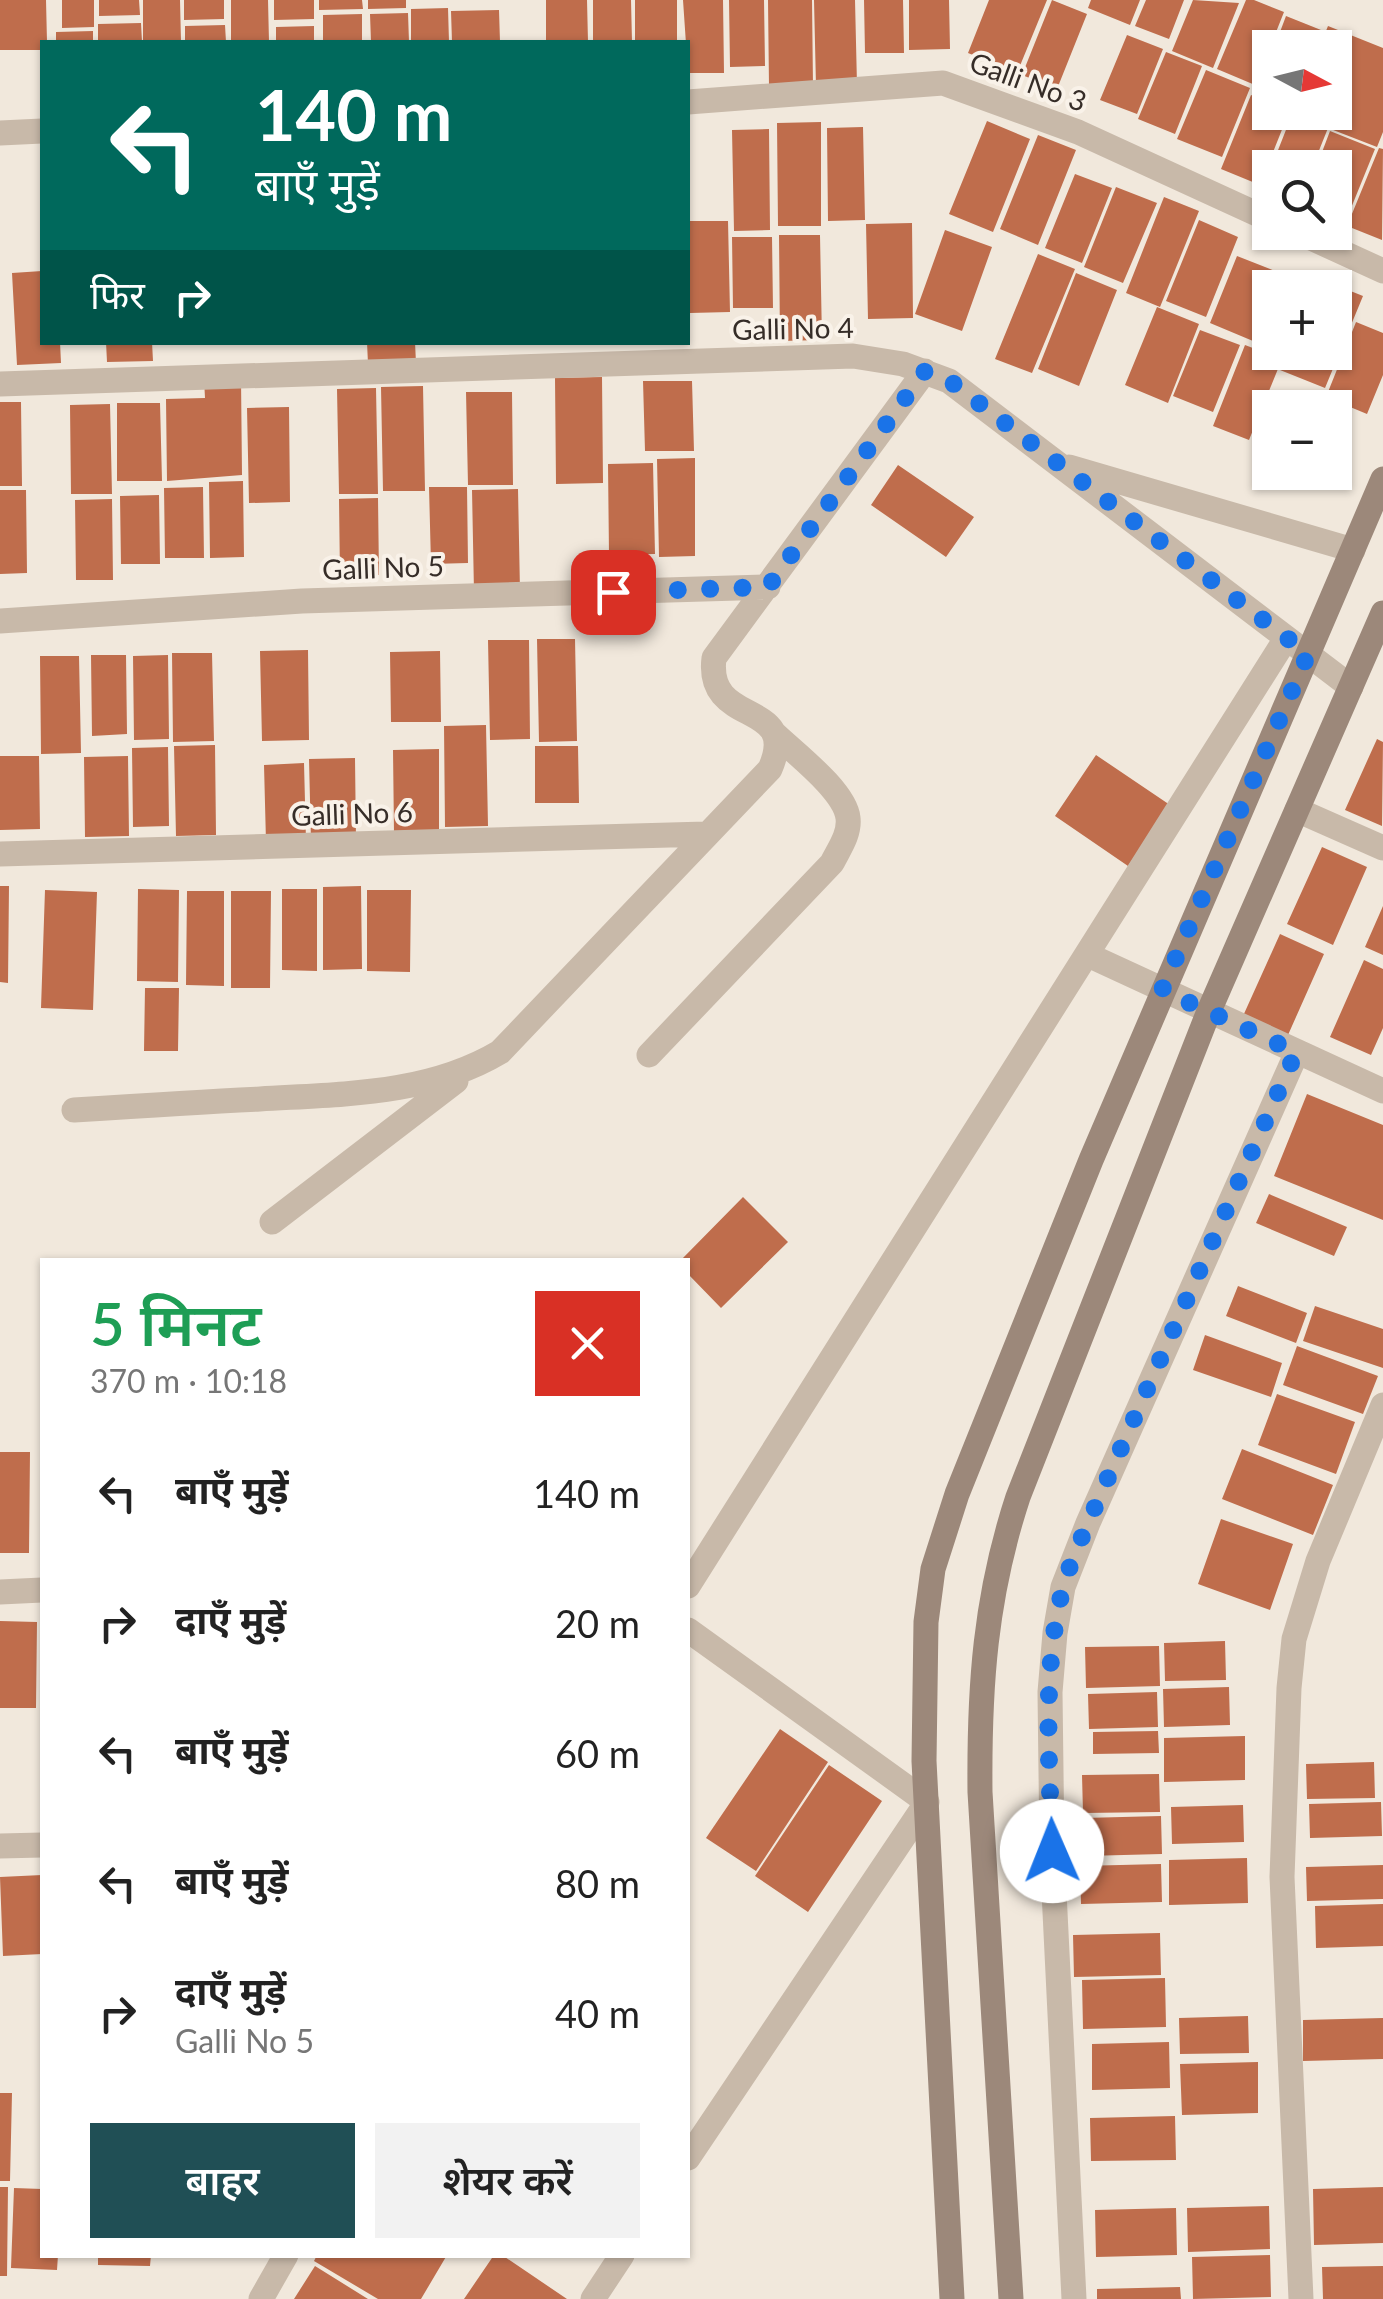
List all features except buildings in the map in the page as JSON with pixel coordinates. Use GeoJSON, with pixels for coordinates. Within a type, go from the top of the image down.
{"type":"FeatureCollection","features":[{"type":"Feature","properties":{"kind":"street","name":"Galli No 3"},"geometry":{"type":"LineString","coordinates":[[690,102],[943,83],[1078,132],[1252,212]]}},
{"type":"Feature","properties":{"kind":"street"},"geometry":{"type":"LineString","coordinates":[[0,133],[40,131]]}},
{"type":"Feature","properties":{"kind":"street"},"geometry":{"type":"LineString","coordinates":[[1337,250],[1383,271]]}},
{"type":"Feature","properties":{"kind":"street","name":"Galli No 4"},"geometry":{"type":"LineString","coordinates":[[0,384],[853,356],[903,364],[950,381],[1351,687]]}},
{"type":"Feature","properties":{"kind":"street"},"geometry":{"type":"LineString","coordinates":[[648,1055],[832,862],[843,844],[849,822],[842,799],[767,722],[728,702],[712,675],[714,658],[925,371]]}},
{"type":"Feature","properties":{"kind":"street"},"geometry":{"type":"LineString","coordinates":[[1055,463],[1353,550]]}},
{"type":"Feature","properties":{"kind":"street"},"geometry":{"type":"LineString","coordinates":[[952,2299],[924,1688],[933,1569],[942,1537],[1162,990],[1383,480]]}},
{"type":"Feature","properties":{"kind":"street","name":"Galli No 5"},"geometry":{"type":"LineString","coordinates":[[0,621],[302,601],[768,587]]}},
{"type":"Feature","properties":{"kind":"street"},"geometry":{"type":"LineString","coordinates":[[1011,2299],[980,1792],[979,1720],[994,1577],[1018,1498],[1209,1012],[1383,613]]}},
{"type":"Feature","properties":{"kind":"street"},"geometry":{"type":"LineString","coordinates":[[690,1583],[1285,640]]}},
{"type":"Feature","properties":{"kind":"street"},"geometry":{"type":"LineString","coordinates":[[272,1222],[472,1068],[500,1052],[770,769],[776,756],[776,734]]}},
{"type":"Feature","properties":{"kind":"street"},"geometry":{"type":"LineString","coordinates":[[1297,810],[1383,848]]}},
{"type":"Feature","properties":{"kind":"street","name":"Galli No 6"},"geometry":{"type":"LineString","coordinates":[[0,854],[706,834]]}},
{"type":"Feature","properties":{"kind":"street"},"geometry":{"type":"LineString","coordinates":[[1088,955],[1383,1091]]}},
{"type":"Feature","properties":{"kind":"street"},"geometry":{"type":"LineString","coordinates":[[1074,2299],[1052,1833],[1050,1692],[1063,1588],[1296,1052]]}},
{"type":"Feature","properties":{"kind":"street"},"geometry":{"type":"LineString","coordinates":[[74,1110],[354,1093],[423,1084],[472,1068]]}},
{"type":"Feature","properties":{"kind":"street"},"geometry":{"type":"LineString","coordinates":[[1302,2299],[1282,1876],[1289,1688],[1294,1639],[1318,1562],[1383,1405]]}},
{"type":"Feature","properties":{"kind":"street"},"geometry":{"type":"LineString","coordinates":[[0,1592],[40,1590]]}},
{"type":"Feature","properties":{"kind":"street"},"geometry":{"type":"LineString","coordinates":[[690,1631],[927,1802]]}},
{"type":"Feature","properties":{"kind":"street"},"geometry":{"type":"LineString","coordinates":[[690,2155],[927,1802]]}},
{"type":"Feature","properties":{"kind":"street"},"geometry":{"type":"LineString","coordinates":[[0,1846],[40,1844]]}},
{"type":"Feature","properties":{"kind":"street"},"geometry":{"type":"LineString","coordinates":[[261,2299],[284,2258]]}},
{"type":"Feature","properties":{"kind":"street"},"geometry":{"type":"LineString","coordinates":[[593,2299],[620,2258]]}},
{"type":"Feature","properties":{"kind":"route"},"geometry":{"type":"LineString","coordinates":[[613,592],[768,587],[925,371],[950,381],[1308,654],[1162,990],[1296,1052],[1063,1588],[1050,1692],[1052,1851]]}}]}
